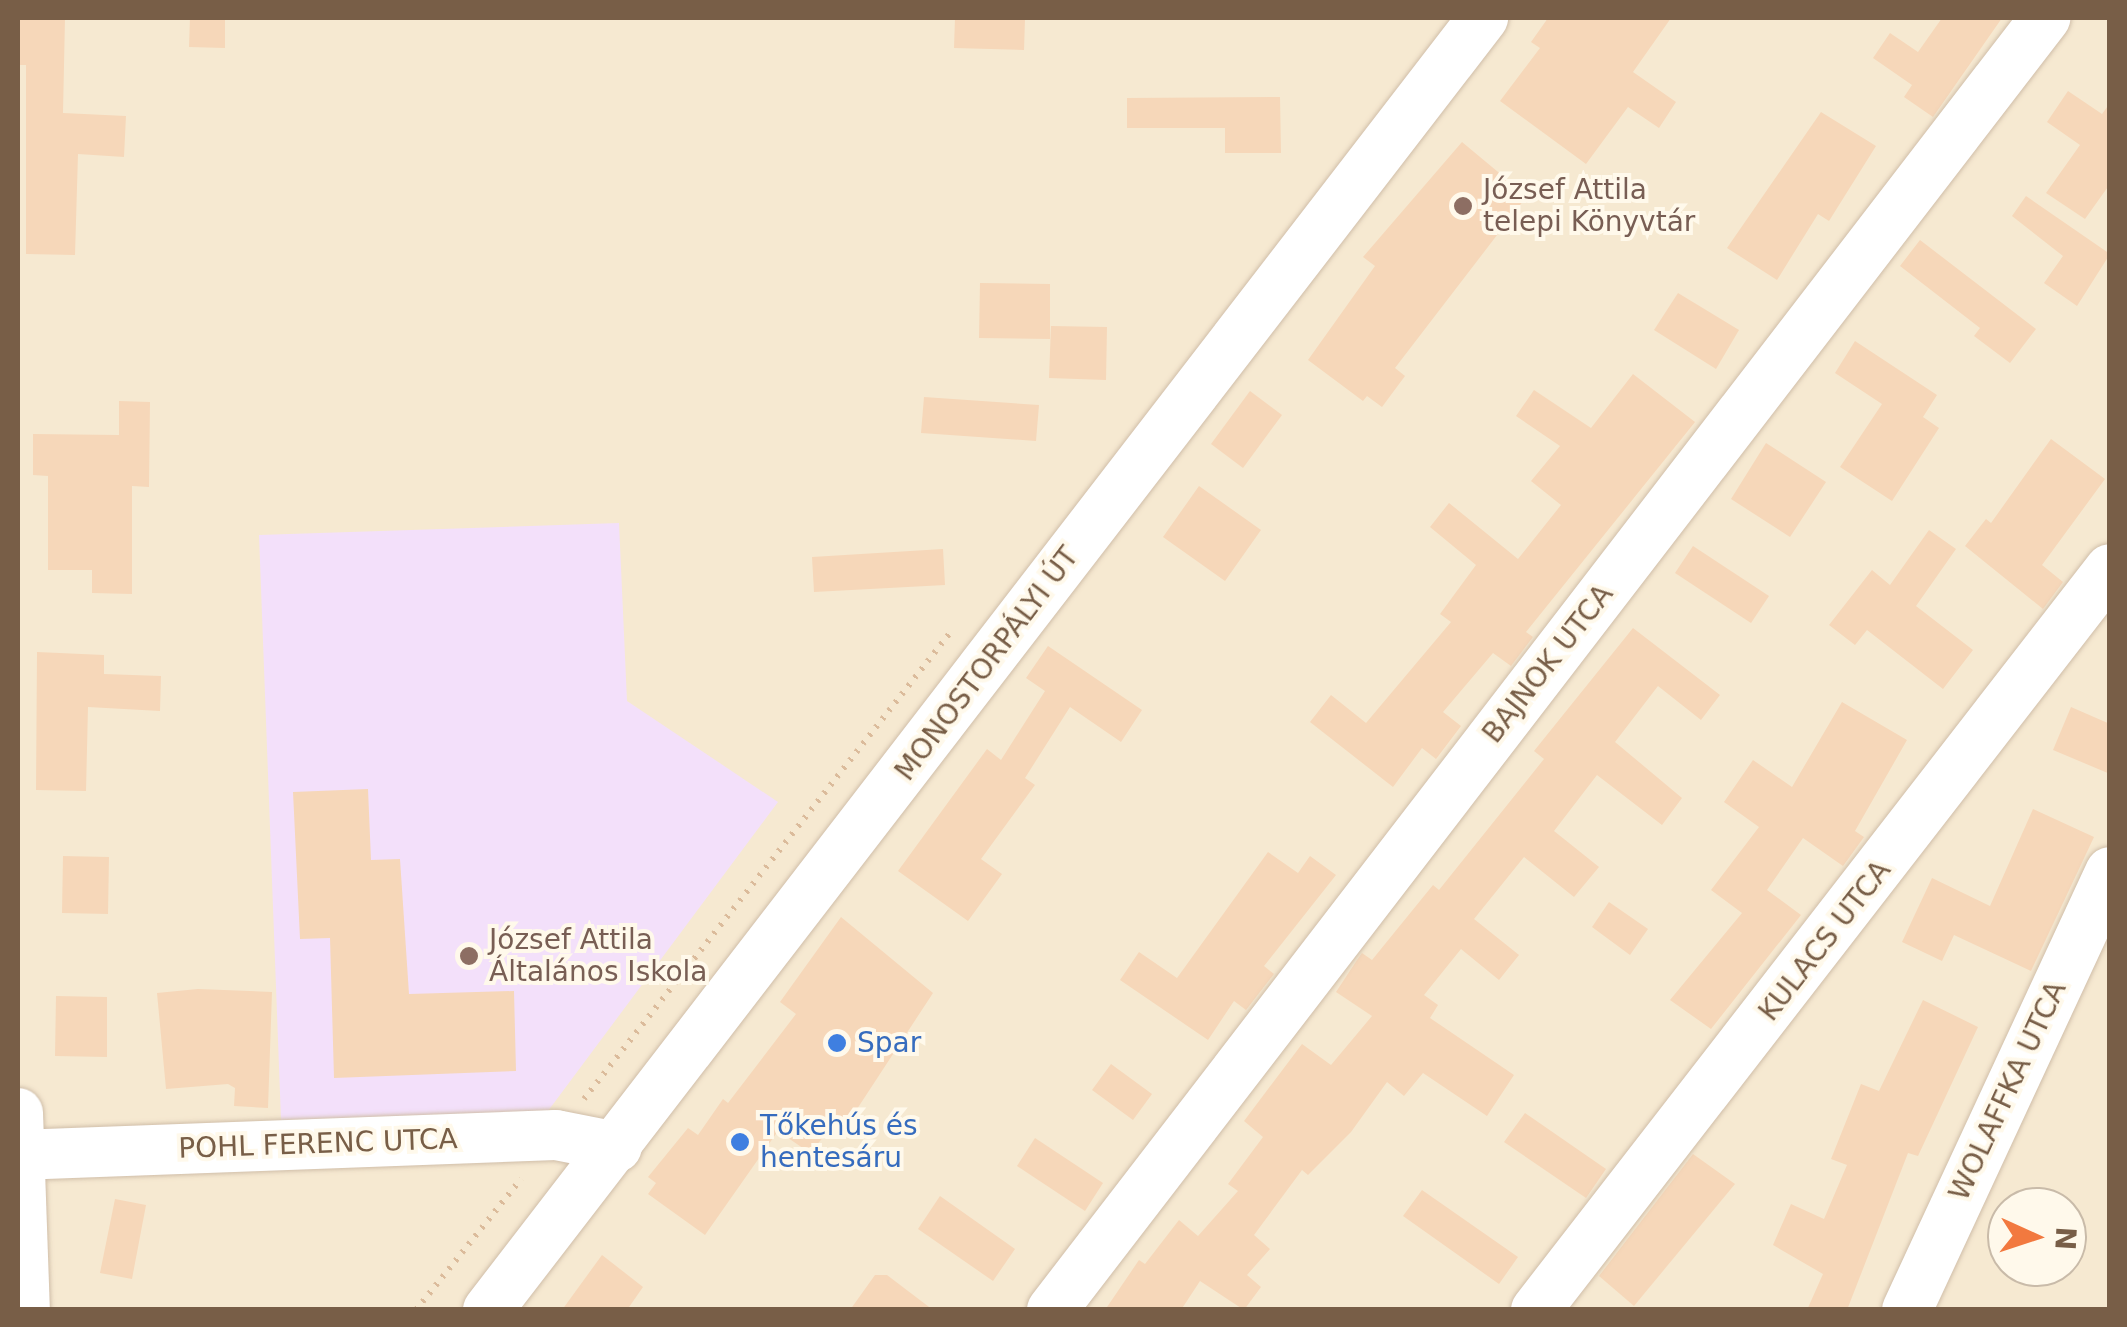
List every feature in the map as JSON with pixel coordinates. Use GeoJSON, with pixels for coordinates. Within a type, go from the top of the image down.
{"type":"FeatureCollection","features":[{"type":"Feature","properties":{"kind":"street","name":"MONOSTORPÁLYI ÚT"},"geometry":{"type":"LineString","coordinates":[[488,1310],[1483,18]]}},
{"type":"Feature","properties":{"kind":"street","name":"BAJNOK UTCA"},"geometry":{"type":"LineString","coordinates":[[1052,1310],[2045,18]]}},
{"type":"Feature","properties":{"kind":"street","name":"KULACS UTCA"},"geometry":{"type":"LineString","coordinates":[[1536,1310],[2110,569]]}},
{"type":"Feature","properties":{"kind":"street","name":"WOLAFFKA UTCA"},"geometry":{"type":"LineString","coordinates":[[1907,1310],[2110,872]]}},
{"type":"Feature","properties":{"kind":"street","name":"POHL FERENC UTCA"},"geometry":{"type":"LineString","coordinates":[[18,1147],[556,1134],[617,1147]]}},
{"type":"Feature","properties":{"kind":"street"},"geometry":{"type":"LineString","coordinates":[[18,1147],[24,1310]]}},
{"type":"Feature","properties":{"kind":"path"},"geometry":{"type":"LineString","coordinates":[[416,1310],[963,615]]}},
{"type":"Feature","properties":{"kind":"shaded area"},"geometry":{"type":"Polygon","coordinates":[[[18,18],[2109,18],[2109,1309],[18,1309],[18,18]]]}},
{"type":"Feature","properties":{"kind":"shaded area","name":"József Attila Általános Iskola"},"geometry":{"type":"Polygon","coordinates":[[[619,523],[627,701],[778,802],[548,1111],[281,1120],[259,535],[619,523]]]}},
{"type":"Feature","properties":{"kind":"building"},"geometry":{"type":"Polygon","coordinates":[[[18,18],[65,18],[63,113],[126,116],[124,157],[78,154],[75,255],[26,254],[26,65],[18,65],[18,18]]]}},
{"type":"Feature","properties":{"kind":"building"},"geometry":{"type":"Polygon","coordinates":[[[190,18],[225,18],[225,48],[189,47],[190,18]]]}},
{"type":"Feature","properties":{"kind":"building"},"geometry":{"type":"Polygon","coordinates":[[[955,18],[1025,18],[1024,50],[954,48],[955,18]]]}},
{"type":"Feature","properties":{"kind":"building"},"geometry":{"type":"Polygon","coordinates":[[[1548,18],[1671,18],[1633,72],[1676,102],[1659,128],[1628,107],[1586,164],[1500,101],[1540,48],[1531,42],[1548,18]]]}},
{"type":"Feature","properties":{"kind":"building"},"geometry":{"type":"Polygon","coordinates":[[[1942,18],[2002,18],[1933,117],[1904,97],[1912,85],[1873,58],[1890,33],[1918,52],[1942,18]]]}},
{"type":"Feature","properties":{"kind":"building"},"geometry":{"type":"Polygon","coordinates":[[[2068,91],[2102,114],[2110,103],[2110,184],[2085,219],[2046,193],[2080,145],[2047,122],[2068,91]]]}},
{"type":"Feature","properties":{"kind":"building"},"geometry":{"type":"Polygon","coordinates":[[[1280,97],[1281,153],[1225,153],[1225,128],[1127,128],[1127,98],[1280,97]]]}},
{"type":"Feature","properties":{"kind":"building"},"geometry":{"type":"Polygon","coordinates":[[[1821,112],[1876,146],[1829,221],[1818,214],[1777,280],[1727,248],[1821,112]]]}},
{"type":"Feature","properties":{"kind":"building"},"geometry":{"type":"Polygon","coordinates":[[[1462,142],[1527,196],[1395,368],[1405,376],[1382,407],[1367,396],[1363,401],[1308,360],[1375,266],[1363,257],[1462,142]]]}},
{"type":"Feature","properties":{"kind":"building"},"geometry":{"type":"Polygon","coordinates":[[[2026,196],[2110,254],[2077,306],[2044,283],[2063,256],[2012,216],[2026,196]]]}},
{"type":"Feature","properties":{"kind":"building"},"geometry":{"type":"Polygon","coordinates":[[[1920,240],[2036,329],[2010,363],[1974,336],[1980,328],[1900,266],[1920,240]]]}},
{"type":"Feature","properties":{"kind":"building"},"geometry":{"type":"Polygon","coordinates":[[[980,283],[1050,284],[1050,339],[979,338],[980,283]]]}},
{"type":"Feature","properties":{"kind":"building"},"geometry":{"type":"Polygon","coordinates":[[[1678,293],[1739,330],[1716,369],[1654,330],[1678,293]]]}},
{"type":"Feature","properties":{"kind":"building"},"geometry":{"type":"Polygon","coordinates":[[[1051,326],[1107,327],[1106,380],[1049,378],[1051,326]]]}},
{"type":"Feature","properties":{"kind":"building"},"geometry":{"type":"Polygon","coordinates":[[[1855,341],[1937,395],[1923,417],[1939,428],[1892,501],[1840,467],[1882,404],[1835,373],[1855,341]]]}},
{"type":"Feature","properties":{"kind":"building"},"geometry":{"type":"Polygon","coordinates":[[[1633,374],[1695,422],[1526,632],[1533,637],[1511,666],[1493,653],[1443,712],[1461,726],[1436,759],[1422,748],[1393,787],[1310,722],[1331,695],[1366,723],[1451,622],[1440,614],[1476,565],[1430,527],[1449,503],[1518,559],[1561,505],[1531,481],[1560,446],[1516,416],[1534,390],[1591,428],[1633,374]]]}},
{"type":"Feature","properties":{"kind":"building"},"geometry":{"type":"Polygon","coordinates":[[[1250,391],[1282,415],[1243,468],[1211,444],[1250,391]]]}},
{"type":"Feature","properties":{"kind":"building"},"geometry":{"type":"Polygon","coordinates":[[[924,397],[1039,405],[1036,441],[921,433],[924,397]]]}},
{"type":"Feature","properties":{"kind":"building"},"geometry":{"type":"Polygon","coordinates":[[[119,401],[150,402],[149,487],[132,486],[132,594],[92,593],[92,570],[48,570],[48,476],[33,475],[33,434],[119,435],[119,401]]]}},
{"type":"Feature","properties":{"kind":"building"},"geometry":{"type":"Polygon","coordinates":[[[2051,439],[2105,479],[2042,565],[2063,582],[2043,609],[1965,546],[1986,519],[1991,523],[2051,439]]]}},
{"type":"Feature","properties":{"kind":"building"},"geometry":{"type":"Polygon","coordinates":[[[1766,443],[1826,482],[1790,537],[1731,499],[1766,443]]]}},
{"type":"Feature","properties":{"kind":"building"},"geometry":{"type":"Polygon","coordinates":[[[1199,486],[1261,530],[1225,581],[1163,537],[1199,486]]]}},
{"type":"Feature","properties":{"kind":"building"},"geometry":{"type":"Polygon","coordinates":[[[1929,530],[1956,549],[1916,606],[1973,650],[1943,689],[1867,630],[1855,645],[1829,625],[1872,570],[1890,585],[1929,530]]]}},
{"type":"Feature","properties":{"kind":"building"},"geometry":{"type":"Polygon","coordinates":[[[1693,546],[1769,596],[1751,623],[1675,573],[1693,546]]]}},
{"type":"Feature","properties":{"kind":"building"},"geometry":{"type":"Polygon","coordinates":[[[943,549],[945,585],[814,592],[812,557],[943,549]]]}},
{"type":"Feature","properties":{"kind":"building"},"geometry":{"type":"Polygon","coordinates":[[[1633,628],[1720,695],[1701,720],[1658,686],[1615,742],[1682,798],[1662,825],[1597,775],[1554,831],[1599,867],[1574,897],[1524,857],[1474,919],[1519,955],[1499,980],[1461,949],[1424,995],[1438,1005],[1430,1018],[1514,1075],[1487,1116],[1423,1073],[1404,1096],[1387,1082],[1351,1132],[1308,1175],[1302,1170],[1254,1235],[1270,1249],[1247,1275],[1261,1287],[1244,1310],[1200,1281],[1181,1310],[1105,1310],[1139,1260],[1145,1264],[1179,1220],[1198,1236],[1238,1191],[1228,1184],[1263,1137],[1244,1121],[1302,1044],[1331,1065],[1372,1016],[1336,992],[1357,960],[1362,953],[1372,960],[1433,885],[1439,890],[1544,759],[1534,751],[1633,628]]]}},
{"type":"Feature","properties":{"kind":"building"},"geometry":{"type":"Polygon","coordinates":[[[1048,646],[1142,710],[1121,742],[1070,707],[1025,778],[1035,785],[981,859],[1002,874],[968,921],[898,871],[987,749],[1001,760],[1045,691],[1026,678],[1048,646]]]}},
{"type":"Feature","properties":{"kind":"building"},"geometry":{"type":"Polygon","coordinates":[[[37,652],[104,655],[104,674],[161,676],[160,711],[88,707],[86,791],[36,790],[37,652]]]}},
{"type":"Feature","properties":{"kind":"building"},"geometry":{"type":"Polygon","coordinates":[[[1842,702],[1907,740],[1855,831],[1864,837],[1843,866],[1803,838],[1767,890],[1801,915],[1711,1029],[1670,1000],[1742,913],[1711,890],[1759,827],[1724,802],[1753,760],[1792,787],[1842,702]]]}},
{"type":"Feature","properties":{"kind":"building"},"geometry":{"type":"Polygon","coordinates":[[[2071,707],[2110,724],[2110,774],[2053,750],[2071,707]]]}},
{"type":"Feature","properties":{"kind":"building"},"geometry":{"type":"Polygon","coordinates":[[[368,789],[371,860],[400,859],[409,994],[514,991],[516,1071],[334,1078],[330,938],[300,939],[293,792],[368,789]]]}},
{"type":"Feature","properties":{"kind":"building"},"geometry":{"type":"Polygon","coordinates":[[[2033,809],[2094,837],[2031,971],[1954,935],[1942,961],[1902,942],[1932,878],[1990,906],[2033,809]]]}},
{"type":"Feature","properties":{"kind":"building"},"geometry":{"type":"Polygon","coordinates":[[[1268,852],[1298,873],[1310,856],[1336,875],[1264,966],[1274,974],[1246,1010],[1234,1001],[1208,1040],[1120,980],[1139,952],[1177,978],[1268,852]]]}},
{"type":"Feature","properties":{"kind":"building"},"geometry":{"type":"Polygon","coordinates":[[[63,856],[109,857],[108,914],[62,913],[63,856]]]}},
{"type":"Feature","properties":{"kind":"building"},"geometry":{"type":"Polygon","coordinates":[[[1609,902],[1648,929],[1630,955],[1592,927],[1609,902]]]}},
{"type":"Feature","properties":{"kind":"building","name":"Spar"},"geometry":{"type":"Polygon","coordinates":[[[841,917],[933,993],[840,1135],[830,1129],[810,1153],[778,1131],[705,1235],[648,1194],[656,1183],[648,1177],[688,1128],[698,1135],[723,1099],[728,1103],[796,1014],[780,1002],[841,917]]]}},
{"type":"Feature","properties":{"kind":"building"},"geometry":{"type":"Polygon","coordinates":[[[198,989],[272,992],[268,1108],[234,1106],[235,1088],[228,1084],[166,1089],[157,993],[198,989]]]}},
{"type":"Feature","properties":{"kind":"building"},"geometry":{"type":"Polygon","coordinates":[[[56,996],[107,997],[107,1057],[55,1056],[56,996]]]}},
{"type":"Feature","properties":{"kind":"building"},"geometry":{"type":"Polygon","coordinates":[[[1923,1000],[1978,1027],[1918,1156],[1908,1153],[1847,1310],[1807,1310],[1823,1274],[1773,1245],[1791,1204],[1824,1219],[1847,1165],[1831,1159],[1861,1084],[1879,1091],[1923,1000]]]}},
{"type":"Feature","properties":{"kind":"building"},"geometry":{"type":"Polygon","coordinates":[[[1111,1064],[1152,1094],[1133,1120],[1092,1090],[1111,1064]]]}},
{"type":"Feature","properties":{"kind":"building"},"geometry":{"type":"Polygon","coordinates":[[[1525,1113],[1606,1169],[1586,1198],[1504,1142],[1525,1113]]]}},
{"type":"Feature","properties":{"kind":"building"},"geometry":{"type":"Polygon","coordinates":[[[1035,1138],[1103,1183],[1085,1211],[1017,1166],[1035,1138]]]}},
{"type":"Feature","properties":{"kind":"building"},"geometry":{"type":"Polygon","coordinates":[[[1693,1154],[1735,1184],[1634,1306],[1599,1276],[1693,1154]]]}},
{"type":"Feature","properties":{"kind":"building"},"geometry":{"type":"Polygon","coordinates":[[[1422,1190],[1518,1257],[1499,1284],[1403,1216],[1422,1190]]]}},
{"type":"Feature","properties":{"kind":"building"},"geometry":{"type":"Polygon","coordinates":[[[940,1196],[1015,1249],[993,1281],[918,1229],[940,1196]]]}},
{"type":"Feature","properties":{"kind":"building"},"geometry":{"type":"Polygon","coordinates":[[[115,1199],[146,1205],[132,1279],[100,1273],[115,1199]]]}},
{"type":"Feature","properties":{"kind":"building"},"geometry":{"type":"Polygon","coordinates":[[[602,1255],[643,1287],[627,1310],[562,1310],[602,1255]]]}},
{"type":"Feature","properties":{"kind":"building"},"geometry":{"type":"Polygon","coordinates":[[[875,1275],[887,1275],[933,1310],[850,1310],[875,1275]]]}},
{"type":"Feature","properties":{"kind":"place","name":"József Attila telepi Könyvtár"},"geometry":{"type":"Point","coordinates":[1463,206]}},
{"type":"Feature","properties":{"kind":"place","name":"József Attila Általános Iskola"},"geometry":{"type":"Point","coordinates":[469,956]}},
{"type":"Feature","properties":{"kind":"place","name":"Spar"},"geometry":{"type":"Point","coordinates":[837,1043]}},
{"type":"Feature","properties":{"kind":"place","name":"Tőkehús és hentesáru"},"geometry":{"type":"Point","coordinates":[740,1142]}}]}
